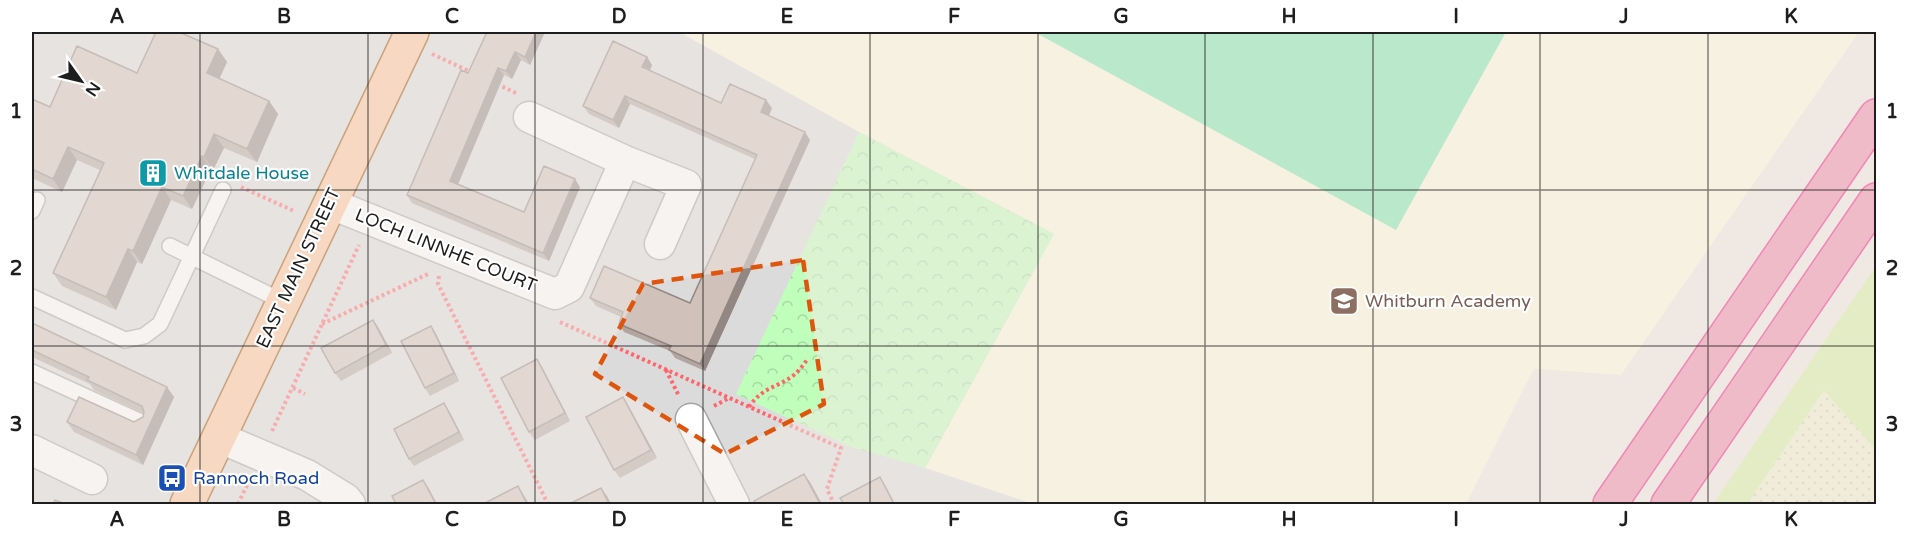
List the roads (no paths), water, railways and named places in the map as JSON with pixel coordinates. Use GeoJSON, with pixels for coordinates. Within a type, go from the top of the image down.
{"type":"FeatureCollection","features":[{"type":"Feature","properties":{"kind":"highway"},"geometry":{"type":"LineString","coordinates":[[1610,504],[1876,116]]}},
{"type":"Feature","properties":{"kind":"highway"},"geometry":{"type":"LineString","coordinates":[[1668,504],[1876,200]]}},
{"type":"Feature","properties":{"kind":"main road","name":"EAST MAIN STREET"},"geometry":{"type":"LineString","coordinates":[[187,504],[409,37]]}},
{"type":"Feature","properties":{"kind":"street"},"geometry":{"type":"LineString","coordinates":[[529,117],[625,161],[686,185],[660,244]]}},
{"type":"Feature","properties":{"kind":"street","name":"LOCH LINNHE COURT"},"geometry":{"type":"LineString","coordinates":[[324,213],[371,220],[555,294],[569,287],[625,161]]}},
{"type":"Feature","properties":{"kind":"street"},"geometry":{"type":"LineString","coordinates":[[691,419],[734,504]]}},
{"type":"Feature","properties":{"kind":"street"},"geometry":{"type":"LineString","coordinates":[[218,437],[307,475],[346,499],[350,504]]}},
{"type":"Feature","properties":{"kind":"street"},"geometry":{"type":"LineString","coordinates":[[32,450],[92,479]]}},
{"type":"Feature","properties":{"kind":"lane"},"geometry":{"type":"LineString","coordinates":[[32,297],[125,340],[144,336],[160,324],[192,257],[230,188]]}},
{"type":"Feature","properties":{"kind":"lane"},"geometry":{"type":"LineString","coordinates":[[170,246],[282,301]]}},
{"type":"Feature","properties":{"kind":"lane"},"geometry":{"type":"LineString","coordinates":[[32,372],[141,422]]}},
{"type":"Feature","properties":{"kind":"place","name":"Whitdale House"},"geometry":{"type":"Point","coordinates":[153,173]}},
{"type":"Feature","properties":{"kind":"place","name":"Whitburn Academy"},"geometry":{"type":"Point","coordinates":[1344,301]}},
{"type":"Feature","properties":{"kind":"place","name":"Rannoch Road"},"geometry":{"type":"Point","coordinates":[172,478]}}]}
